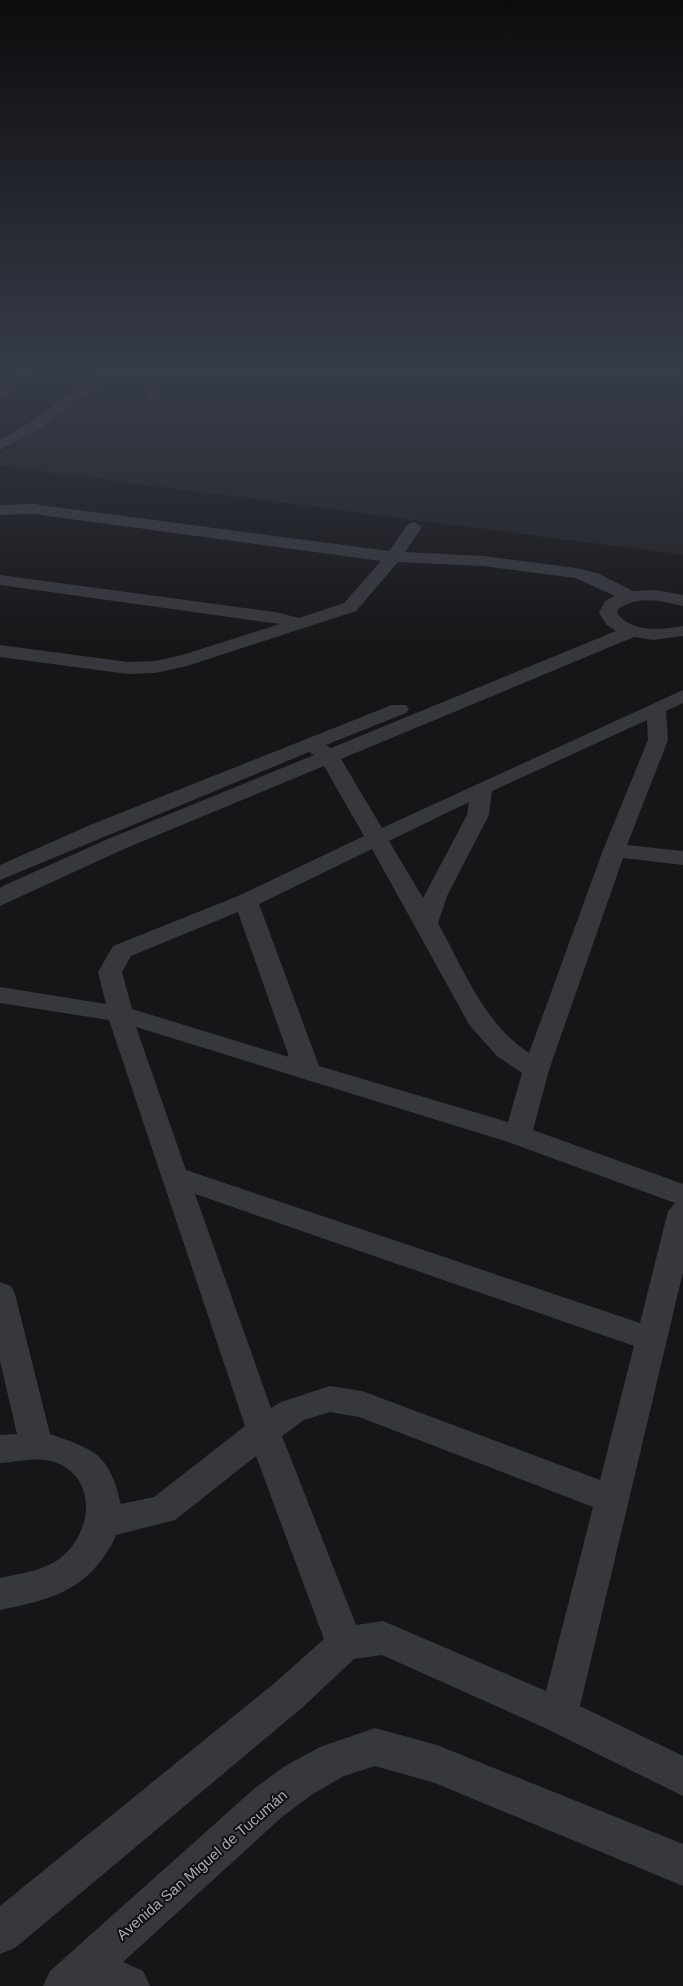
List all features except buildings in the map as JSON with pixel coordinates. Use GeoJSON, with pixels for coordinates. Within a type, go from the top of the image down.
{"type":"FeatureCollection","features":[{"type":"Feature","properties":{"kind":"street"},"geometry":{"type":"LineString","coordinates":[[0,510],[34,509],[361,554],[390,561]]}},
{"type":"Feature","properties":{"kind":"street"},"geometry":{"type":"LineString","coordinates":[[0,520],[30,518],[390,561],[480,569],[569,581],[623,599],[654,595],[681,599]]}},
{"type":"Feature","properties":{"kind":"street"},"geometry":{"type":"LineString","coordinates":[[0,651],[128,668],[155,667],[187,660],[350,608],[390,561],[414,527]]}},
{"type":"Feature","properties":{"kind":"street"},"geometry":{"type":"LineString","coordinates":[[0,580],[275,617],[297,624]]}},
{"type":"Feature","properties":{"kind":"street"},"geometry":{"type":"LineString","coordinates":[[623,599],[609,609],[608,613],[614,622],[633,631],[658,634],[683,631]]}},
{"type":"Feature","properties":{"kind":"street"},"geometry":{"type":"LineString","coordinates":[[0,873],[98,830],[614,622]]}},
{"type":"Feature","properties":{"kind":"street"},"geometry":{"type":"LineString","coordinates":[[0,899],[13,890],[116,844],[633,631]]}},
{"type":"Feature","properties":{"kind":"street"},"geometry":{"type":"LineString","coordinates":[[345,1644],[263,1431],[124,1032],[110,972],[122,950],[246,901],[482,788],[683,696]]}},
{"type":"Feature","properties":{"kind":"street"},"geometry":{"type":"LineString","coordinates":[[518,1135],[536,1070],[614,850],[658,740],[656,709]]}},
{"type":"Feature","properties":{"kind":"street"},"geometry":{"type":"LineString","coordinates":[[310,744],[329,756],[378,838],[479,1020],[506,1050],[536,1070]]}},
{"type":"Feature","properties":{"kind":"street"},"geometry":{"type":"LineString","coordinates":[[426,923],[434,896],[478,816],[482,788]]}},
{"type":"Feature","properties":{"kind":"street"},"geometry":{"type":"LineString","coordinates":[[98,830],[116,844]]}},
{"type":"Feature","properties":{"kind":"street"},"geometry":{"type":"LineString","coordinates":[[614,850],[683,858]]}},
{"type":"Feature","properties":{"kind":"street"},"geometry":{"type":"LineString","coordinates":[[246,901],[307,1069]]}},
{"type":"Feature","properties":{"kind":"street"},"geometry":{"type":"LineString","coordinates":[[0,995],[120,1014],[307,1069],[518,1135],[683,1195]]}},
{"type":"Feature","properties":{"kind":"street"},"geometry":{"type":"LineString","coordinates":[[174,1176],[652,1338]]}},
{"type":"Feature","properties":{"kind":"street"},"geometry":{"type":"LineString","coordinates":[[559,1715],[683,1211]]}},
{"type":"Feature","properties":{"kind":"street"},"geometry":{"type":"LineString","coordinates":[[0,1294],[36,1445]]}},
{"type":"Feature","properties":{"kind":"street"},"geometry":{"type":"LineString","coordinates":[[104,1522],[163,1510],[263,1431],[293,1411],[330,1399],[362,1404],[612,1499]]}},
{"type":"Feature","properties":{"kind":"street"},"geometry":{"type":"LineString","coordinates":[[0,1449],[36,1445],[71,1454],[85,1463],[95,1475],[103,1489],[106,1505],[104,1522],[98,1538],[88,1554],[74,1568],[58,1580],[38,1588],[18,1593],[0,1594]]}},
{"type":"Feature","properties":{"kind":"street"},"geometry":{"type":"LineString","coordinates":[[0,1933],[290,1694],[345,1644],[383,1638],[559,1715],[683,1777]]}},
{"type":"Feature","properties":{"kind":"street","name":"Avenida San Miguel de Tucumán"},"geometry":{"type":"LineString","coordinates":[[75,1977],[269,1802],[299,1780],[334,1760],[375,1747],[437,1764],[683,1865]]}},
{"type":"Feature","properties":{"kind":"street"},"geometry":{"type":"LineString","coordinates":[[75,1977],[128,1986]]}},
{"type":"Feature","properties":{"kind":"shaded area"},"geometry":{"type":"Polygon","coordinates":[[[0,462],[683,462],[683,555],[0,466],[0,462]]]}}]}
